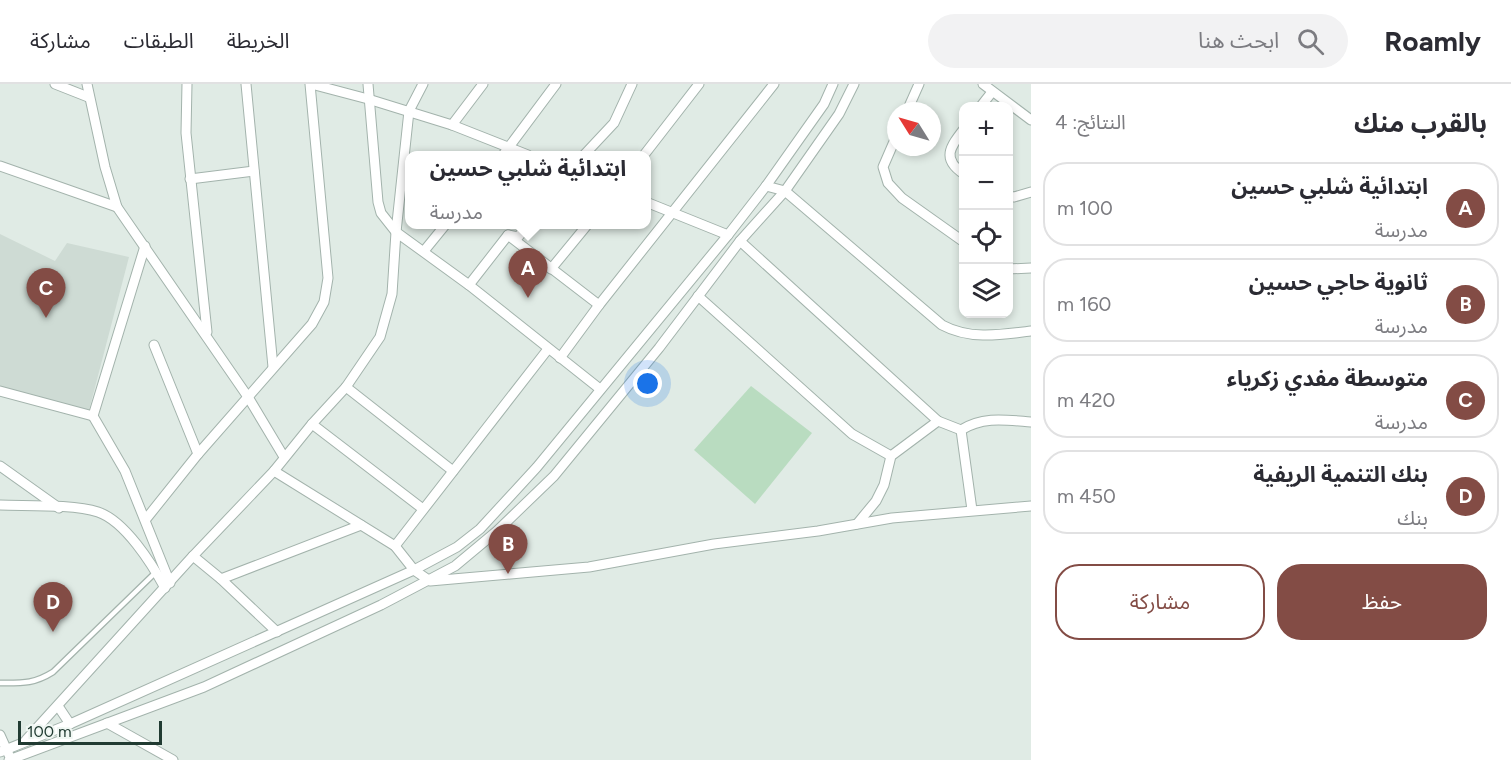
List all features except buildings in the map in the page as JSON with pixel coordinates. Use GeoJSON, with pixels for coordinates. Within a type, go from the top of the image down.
{"type":"FeatureCollection","features":[{"type":"Feature","properties":{"kind":"street"},"geometry":{"type":"LineString","coordinates":[[55,84],[88,97]]}},
{"type":"Feature","properties":{"kind":"street"},"geometry":{"type":"LineString","coordinates":[[87,84],[105,167],[117,207],[207,335],[284,457]]}},
{"type":"Feature","properties":{"kind":"street"},"geometry":{"type":"LineString","coordinates":[[187,84],[186,133],[207,335]]}},
{"type":"Feature","properties":{"kind":"street"},"geometry":{"type":"LineString","coordinates":[[246,84],[273,367]]}},
{"type":"Feature","properties":{"kind":"street"},"geometry":{"type":"LineString","coordinates":[[146,519],[198,454],[312,324],[324,302],[328,278],[310,84],[452,125],[504,151]]}},
{"type":"Feature","properties":{"kind":"street"},"geometry":{"type":"LineString","coordinates":[[368,84],[378,202],[381,213],[396,232],[469,285],[600,389]]}},
{"type":"Feature","properties":{"kind":"street"},"geometry":{"type":"LineString","coordinates":[[405,151],[410,111],[423,84]]}},
{"type":"Feature","properties":{"kind":"street"},"geometry":{"type":"LineString","coordinates":[[452,125],[483,84]]}},
{"type":"Feature","properties":{"kind":"street"},"geometry":{"type":"LineString","coordinates":[[507,151],[556,84]]}},
{"type":"Feature","properties":{"kind":"street"},"geometry":{"type":"LineString","coordinates":[[648,151],[699,84]]}},
{"type":"Feature","properties":{"kind":"street"},"geometry":{"type":"LineString","coordinates":[[560,358],[671,212],[774,84]]}},
{"type":"Feature","properties":{"kind":"street"},"geometry":{"type":"LineString","coordinates":[[24,742],[70,724],[414,570],[457,547],[480,529],[537,467],[728,235],[824,104],[833,84]]}},
{"type":"Feature","properties":{"kind":"street"},"geometry":{"type":"LineString","coordinates":[[7,756],[27,753],[204,687],[430,581],[455,566],[489,538],[554,476],[659,348],[740,241],[785,191],[839,114],[854,84]]}},
{"type":"Feature","properties":{"kind":"street"},"geometry":{"type":"LineString","coordinates":[[912,102],[919,84]]}},
{"type":"Feature","properties":{"kind":"street"},"geometry":{"type":"LineString","coordinates":[[983,84],[1031,120]]}},
{"type":"Feature","properties":{"kind":"street"},"geometry":{"type":"LineString","coordinates":[[589,151],[614,123],[626,86]]}},
{"type":"Feature","properties":{"kind":"street"},"geometry":{"type":"LineString","coordinates":[[984,102],[992,92]]}},
{"type":"Feature","properties":{"kind":"street"},"geometry":{"type":"LineString","coordinates":[[959,135],[951,147],[950,160],[959,171]]}},
{"type":"Feature","properties":{"kind":"street"},"geometry":{"type":"LineString","coordinates":[[7,756],[24,742],[58,706],[193,556],[274,471],[346,387],[380,337],[392,294],[405,154]]}},
{"type":"Feature","properties":{"kind":"street"},"geometry":{"type":"LineString","coordinates":[[888,156],[883,167],[888,183],[902,198],[959,239]]}},
{"type":"Feature","properties":{"kind":"street"},"geometry":{"type":"LineString","coordinates":[[0,166],[117,207]]}},
{"type":"Feature","properties":{"kind":"street"},"geometry":{"type":"LineString","coordinates":[[190,179],[254,171]]}},
{"type":"Feature","properties":{"kind":"street"},"geometry":{"type":"LineString","coordinates":[[766,186],[785,191],[942,325],[956,333],[991,337],[1031,331]]}},
{"type":"Feature","properties":{"kind":"street"},"geometry":{"type":"LineString","coordinates":[[1013,197],[1031,192]]}},
{"type":"Feature","properties":{"kind":"street"},"geometry":{"type":"LineString","coordinates":[[651,204],[728,235]]}},
{"type":"Feature","properties":{"kind":"street"},"geometry":{"type":"LineString","coordinates":[[424,251],[443,229]]}},
{"type":"Feature","properties":{"kind":"street"},"geometry":{"type":"LineString","coordinates":[[508,235],[518,237],[525,229]]}},
{"type":"Feature","properties":{"kind":"street"},"geometry":{"type":"LineString","coordinates":[[551,268],[585,229]]}},
{"type":"Feature","properties":{"kind":"street"},"geometry":{"type":"LineString","coordinates":[[508,235],[599,305]]}},
{"type":"Feature","properties":{"kind":"street"},"geometry":{"type":"LineString","coordinates":[[469,285],[508,235]]}},
{"type":"Feature","properties":{"kind":"street"},"geometry":{"type":"LineString","coordinates":[[740,241],[938,421],[961,430]]}},
{"type":"Feature","properties":{"kind":"street"},"geometry":{"type":"LineString","coordinates":[[93,416],[145,246]]}},
{"type":"Feature","properties":{"kind":"street"},"geometry":{"type":"LineString","coordinates":[[1013,269],[1031,268]]}},
{"type":"Feature","properties":{"kind":"street"},"geometry":{"type":"LineString","coordinates":[[698,296],[844,428],[891,456]]}},
{"type":"Feature","properties":{"kind":"street"},"geometry":{"type":"LineString","coordinates":[[154,345],[198,454]]}},
{"type":"Feature","properties":{"kind":"street"},"geometry":{"type":"LineString","coordinates":[[395,546],[548,349]]}},
{"type":"Feature","properties":{"kind":"street"},"geometry":{"type":"LineString","coordinates":[[346,387],[453,471]]}},
{"type":"Feature","properties":{"kind":"street"},"geometry":{"type":"LineString","coordinates":[[0,391],[93,416],[125,471],[146,519],[168,586]]}},
{"type":"Feature","properties":{"kind":"street"},"geometry":{"type":"LineString","coordinates":[[961,430],[987,420],[1031,422]]}},
{"type":"Feature","properties":{"kind":"street"},"geometry":{"type":"LineString","coordinates":[[857,524],[876,501],[884,485],[891,456],[938,421]]}},
{"type":"Feature","properties":{"kind":"street"},"geometry":{"type":"LineString","coordinates":[[312,424],[423,509]]}},
{"type":"Feature","properties":{"kind":"street"},"geometry":{"type":"LineString","coordinates":[[961,430],[972,510]]}},
{"type":"Feature","properties":{"kind":"street"},"geometry":{"type":"LineString","coordinates":[[0,466],[59,508]]}},
{"type":"Feature","properties":{"kind":"street"},"geometry":{"type":"LineString","coordinates":[[274,471],[395,546],[414,570],[430,581],[589,567],[714,544],[921,514],[1031,506]]}},
{"type":"Feature","properties":{"kind":"street"},"geometry":{"type":"LineString","coordinates":[[0,505],[87,510],[110,518],[127,534],[168,586]]}},
{"type":"Feature","properties":{"kind":"street"},"geometry":{"type":"LineString","coordinates":[[221,579],[361,525]]}},
{"type":"Feature","properties":{"kind":"street"},"geometry":{"type":"LineString","coordinates":[[193,556],[277,632]]}},
{"type":"Feature","properties":{"kind":"street"},"geometry":{"type":"LineString","coordinates":[[58,706],[70,724]]}},
{"type":"Feature","properties":{"kind":"street"},"geometry":{"type":"LineString","coordinates":[[107,723],[173,760]]}},
{"type":"Feature","properties":{"kind":"street"},"geometry":{"type":"LineString","coordinates":[[0,735],[7,756]]}},
{"type":"Feature","properties":{"kind":"street"},"geometry":{"type":"LineString","coordinates":[[24,742],[27,753]]}},
{"type":"Feature","properties":{"kind":"lane"},"geometry":{"type":"LineString","coordinates":[[0,683],[39,681],[53,672],[156,572]]}},
{"type":"Feature","properties":{"kind":"shaded area"},"geometry":{"type":"Polygon","coordinates":[[[0,234],[55,261],[67,243],[129,257],[88,414],[0,388],[0,234]]]}},
{"type":"Feature","properties":{"kind":"green space"},"geometry":{"type":"Polygon","coordinates":[[[751,386],[812,433],[755,504],[694,450],[751,386]]]}},
{"type":"Feature","properties":{"kind":"place","name":"ابتدائية شلبي حسين"},"geometry":{"type":"Point","coordinates":[528,298]}},
{"type":"Feature","properties":{"kind":"place","name":"متوسطة مفدي زكرياء"},"geometry":{"type":"Point","coordinates":[46,318]}},
{"type":"Feature","properties":{"kind":"place","name":"ثانوية حاجي حسين"},"geometry":{"type":"Point","coordinates":[508,574]}},
{"type":"Feature","properties":{"kind":"place","name":"بنك التنمية الريفية"},"geometry":{"type":"Point","coordinates":[53,632]}}]}
